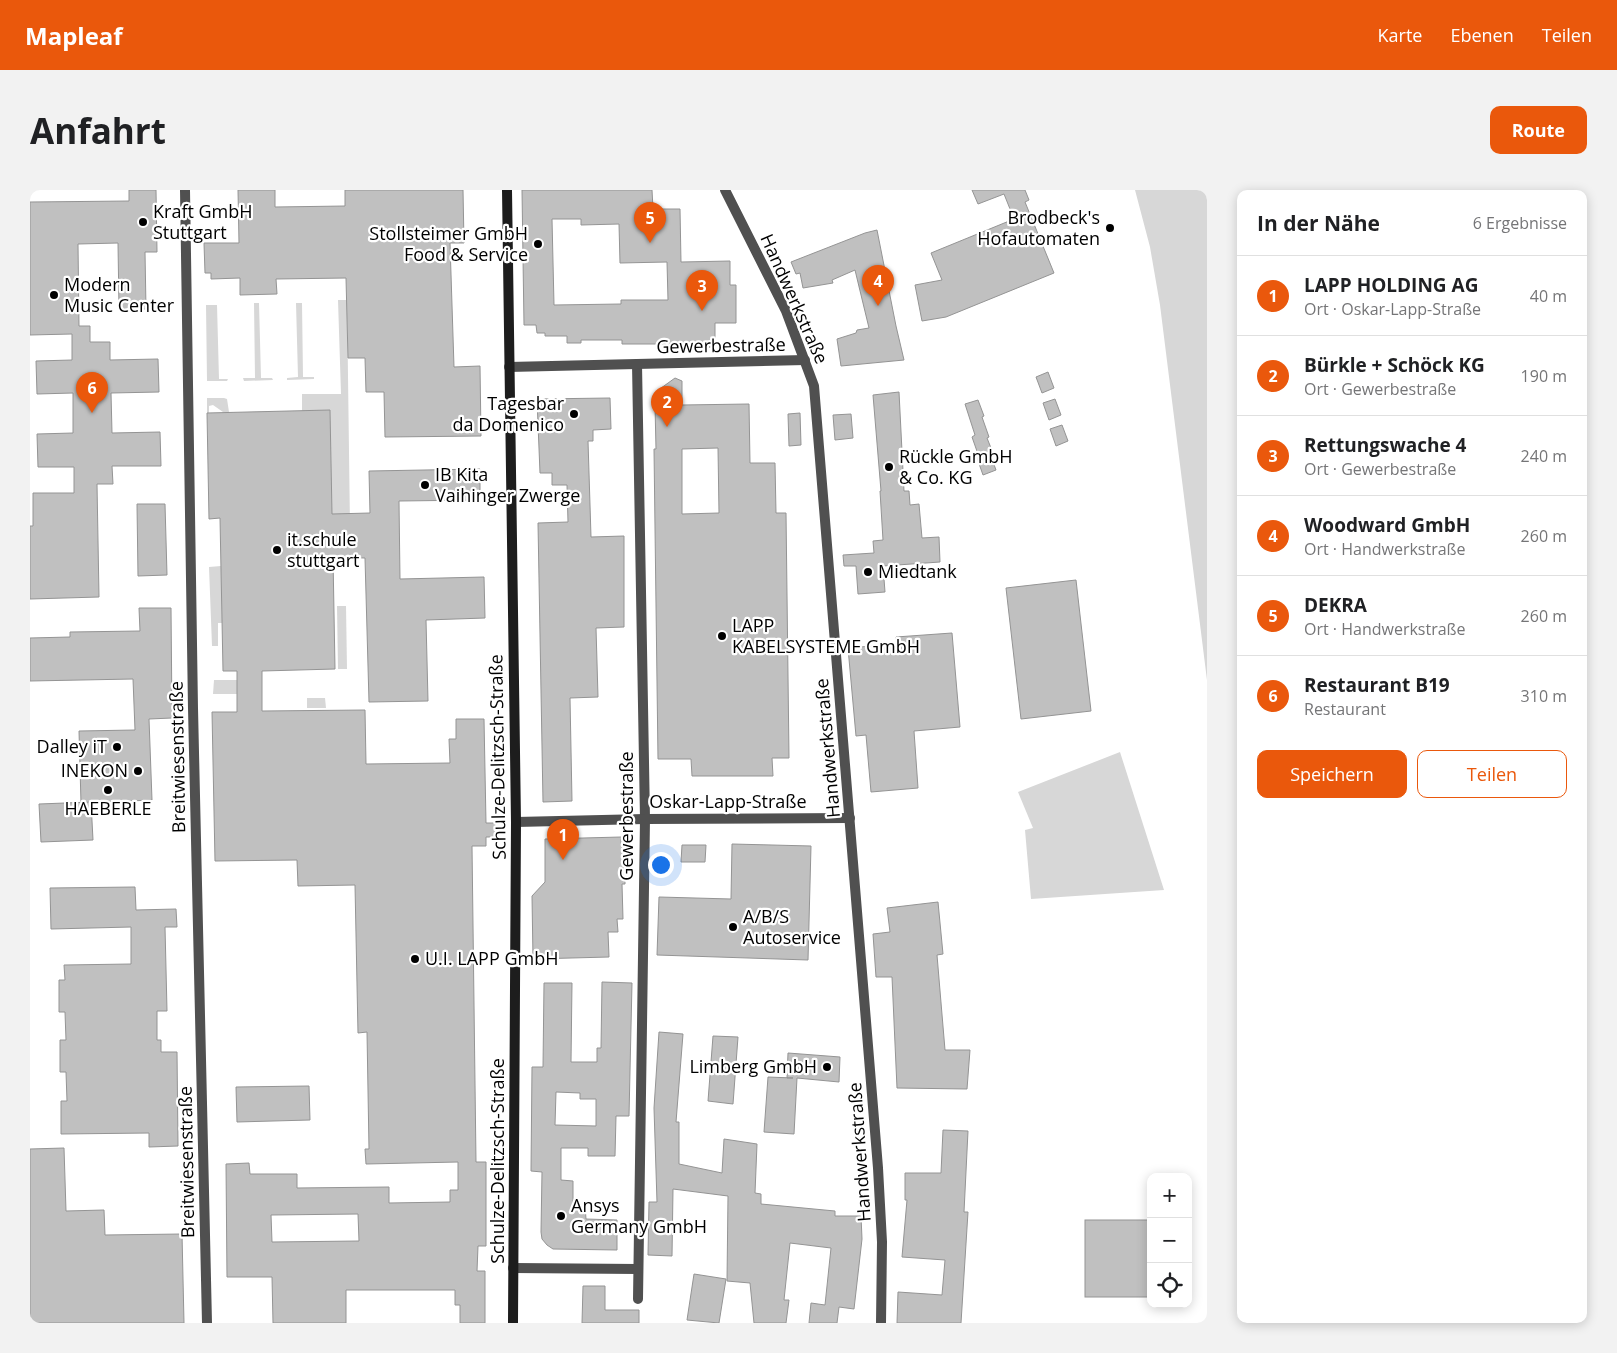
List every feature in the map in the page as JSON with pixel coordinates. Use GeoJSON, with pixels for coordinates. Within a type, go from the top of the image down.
{"type":"FeatureCollection","features":[{"type":"Feature","properties":{"kind":"street","name":"Breitwiesenstraße"},"geometry":{"type":"LineString","coordinates":[[185,190],[187,399],[207,1323]]}},
{"type":"Feature","properties":{"kind":"street","name":"Schulze-Delitzsch-Straße"},"geometry":{"type":"LineString","coordinates":[[507,190],[516,822],[513,1323]]}},
{"type":"Feature","properties":{"kind":"street","name":"Handwerkstraße"},"geometry":{"type":"LineString","coordinates":[[726,190],[786,311],[814,386],[878,1168],[882,1242],[881,1323]]}},
{"type":"Feature","properties":{"kind":"street","name":"Gewerbestraße"},"geometry":{"type":"LineString","coordinates":[[509,367],[805,360]]}},
{"type":"Feature","properties":{"kind":"street","name":"Gewerbestraße"},"geometry":{"type":"LineString","coordinates":[[637,364],[645,819],[638,1299]]}},
{"type":"Feature","properties":{"kind":"street","name":"Oskar-Lapp-Straße"},"geometry":{"type":"LineString","coordinates":[[516,822],[850,818]]}},
{"type":"Feature","properties":{"kind":"street"},"geometry":{"type":"LineString","coordinates":[[513,1268],[638,1269]]}},
{"type":"Feature","properties":{"kind":"shaded area"},"geometry":{"type":"Polygon","coordinates":[[[1135,190],[1207,190],[1207,680],[1160,305],[1150,247],[1135,190]]]}},
{"type":"Feature","properties":{"kind":"shaded area"},"geometry":{"type":"Polygon","coordinates":[[[338,300],[347,300],[350,527],[332,527],[302,411],[302,394],[341,394],[338,300]]]}},
{"type":"Feature","properties":{"kind":"shaded area"},"geometry":{"type":"Polygon","coordinates":[[[254,303],[259,303],[261,378],[272,378],[273,380],[244,381],[243,378],[255,378],[254,303]]]}},
{"type":"Feature","properties":{"kind":"shaded area"},"geometry":{"type":"Polygon","coordinates":[[[296,303],[302,303],[303,377],[314,377],[314,379],[287,380],[287,378],[298,377],[296,303]]]}},
{"type":"Feature","properties":{"kind":"shaded area"},"geometry":{"type":"Polygon","coordinates":[[[206,305],[217,305],[219,379],[228,379],[227,381],[207,381],[206,305]]]}},
{"type":"Feature","properties":{"kind":"shaded area"},"geometry":{"type":"Polygon","coordinates":[[[207,398],[227,399],[229,412],[223,412],[213,405],[209,406],[209,413],[207,413],[207,398]]]}},
{"type":"Feature","properties":{"kind":"shaded area"},"geometry":{"type":"Polygon","coordinates":[[[221,566],[222,623],[218,623],[218,646],[212,646],[209,567],[221,566]]]}},
{"type":"Feature","properties":{"kind":"shaded area"},"geometry":{"type":"Polygon","coordinates":[[[337,606],[346,606],[347,669],[338,669],[337,606]]]}},
{"type":"Feature","properties":{"kind":"shaded area"},"geometry":{"type":"Polygon","coordinates":[[[214,680],[237,680],[237,694],[213,694],[214,680]]]}},
{"type":"Feature","properties":{"kind":"shaded area"},"geometry":{"type":"Polygon","coordinates":[[[307,698],[325,698],[326,708],[307,708],[307,698]]]}},
{"type":"Feature","properties":{"kind":"shaded area"},"geometry":{"type":"Polygon","coordinates":[[[1120,752],[1164,890],[1031,899],[1025,830],[1033,828],[1018,792],[1120,752]]]}},
{"type":"Feature","properties":{"kind":"building"},"geometry":{"type":"Polygon","coordinates":[[[129,190],[156,190],[157,252],[145,252],[146,309],[119,309],[118,243],[78,244],[79,326],[90,326],[90,342],[110,342],[110,360],[158,359],[159,392],[111,393],[112,433],[160,432],[161,466],[112,466],[113,484],[97,484],[99,597],[30,599],[30,526],[33,526],[33,493],[74,493],[74,467],[38,467],[37,434],[73,433],[73,393],[37,394],[36,361],[72,360],[72,334],[30,335],[30,202],[129,201],[129,190]]]}},
{"type":"Feature","properties":{"kind":"building"},"geometry":{"type":"Polygon","coordinates":[[[238,190],[275,190],[275,207],[345,206],[345,190],[463,190],[464,243],[450,243],[454,367],[480,366],[481,436],[385,437],[384,392],[366,392],[365,358],[348,358],[346,278],[276,279],[277,294],[240,295],[240,278],[211,279],[211,273],[205,273],[204,243],[239,243],[238,190]]]}},
{"type":"Feature","properties":{"kind":"building"},"geometry":{"type":"Polygon","coordinates":[[[522,190],[652,190],[653,209],[680,209],[681,262],[730,261],[730,285],[736,285],[736,323],[715,323],[715,347],[668,348],[668,344],[622,344],[622,340],[581,340],[581,343],[567,343],[567,336],[545,336],[545,333],[537,333],[536,325],[524,325],[522,190]],[[552,219],[554,305],[621,304],[621,300],[668,300],[667,262],[620,263],[619,224],[581,225],[581,219],[552,219]]]}},
{"type":"Feature","properties":{"kind":"building"},"geometry":{"type":"Polygon","coordinates":[[[972,190],[1025,190],[1029,200],[1025,202],[1054,273],[946,317],[922,321],[915,285],[942,280],[931,253],[1014,219],[1004,194],[978,204],[972,190]]]}},
{"type":"Feature","properties":{"kind":"building"},"geometry":{"type":"Polygon","coordinates":[[[877,230],[904,360],[841,366],[837,339],[856,333],[857,330],[869,328],[855,270],[832,280],[833,283],[803,288],[800,273],[796,274],[791,262],[877,230]]]}},
{"type":"Feature","properties":{"kind":"building"},"geometry":{"type":"Polygon","coordinates":[[[1048,372],[1054,388],[1042,393],[1036,377],[1048,372]]]}},
{"type":"Feature","properties":{"kind":"building","name":"LAPP KABELSYSTEME GmbH"},"geometry":{"type":"Polygon","coordinates":[[[675,378],[682,381],[682,405],[749,404],[750,463],[775,463],[776,513],[786,513],[789,758],[772,758],[773,776],[692,776],[691,759],[658,759],[654,449],[656,449],[655,405],[657,405],[657,391],[675,378]],[[718,448],[682,449],[682,514],[719,513],[718,448]]]}},
{"type":"Feature","properties":{"kind":"building"},"geometry":{"type":"Polygon","coordinates":[[[899,392],[904,491],[909,491],[910,505],[919,504],[922,538],[939,537],[940,562],[883,566],[885,592],[858,594],[856,566],[844,566],[843,555],[874,553],[873,541],[883,540],[873,395],[899,392]]]}},
{"type":"Feature","properties":{"kind":"building"},"geometry":{"type":"Polygon","coordinates":[[[610,398],[611,429],[593,430],[593,441],[588,441],[591,537],[624,536],[624,627],[596,628],[598,697],[570,698],[572,801],[543,802],[538,523],[568,522],[567,485],[552,485],[552,473],[540,473],[537,399],[610,398]]]}},
{"type":"Feature","properties":{"kind":"building"},"geometry":{"type":"Polygon","coordinates":[[[1055,399],[1061,415],[1049,420],[1043,403],[1055,399]]]}},
{"type":"Feature","properties":{"kind":"building"},"geometry":{"type":"Polygon","coordinates":[[[978,400],[989,437],[987,438],[993,453],[990,454],[996,470],[983,475],[977,458],[986,455],[979,457],[972,437],[975,435],[965,404],[978,400]]]}},
{"type":"Feature","properties":{"kind":"building"},"geometry":{"type":"Polygon","coordinates":[[[330,410],[332,514],[370,513],[369,471],[480,469],[480,500],[399,501],[400,579],[484,577],[485,618],[426,620],[428,701],[369,702],[365,558],[333,557],[335,669],[262,671],[262,711],[365,710],[366,764],[450,763],[449,739],[456,739],[456,719],[484,719],[486,823],[495,823],[495,837],[486,837],[486,846],[472,846],[476,1162],[486,1162],[486,1246],[478,1246],[477,1271],[485,1271],[485,1323],[460,1323],[460,1305],[455,1305],[455,1290],[346,1290],[346,1323],[273,1323],[272,1277],[227,1277],[226,1164],[249,1163],[250,1174],[297,1174],[297,1188],[389,1187],[389,1203],[450,1202],[450,1190],[458,1190],[458,1162],[366,1164],[365,1149],[369,1149],[367,1032],[358,1033],[355,885],[298,886],[297,860],[215,861],[212,712],[237,712],[237,671],[223,671],[220,518],[209,519],[207,413],[330,410]],[[358,1214],[271,1215],[272,1242],[359,1241],[358,1214]]]}},
{"type":"Feature","properties":{"kind":"building"},"geometry":{"type":"Polygon","coordinates":[[[800,413],[801,445],[789,446],[788,414],[800,413]]]}},
{"type":"Feature","properties":{"kind":"building"},"geometry":{"type":"Polygon","coordinates":[[[851,414],[853,438],[835,440],[833,415],[851,414]]]}},
{"type":"Feature","properties":{"kind":"building"},"geometry":{"type":"Polygon","coordinates":[[[1062,425],[1068,441],[1056,446],[1050,429],[1062,425]]]}},
{"type":"Feature","properties":{"kind":"building"},"geometry":{"type":"Polygon","coordinates":[[[137,504],[165,504],[167,575],[138,576],[137,504]]]}},
{"type":"Feature","properties":{"kind":"building"},"geometry":{"type":"Polygon","coordinates":[[[1076,580],[1091,711],[1021,719],[1006,588],[1076,580]]]}},
{"type":"Feature","properties":{"kind":"building"},"geometry":{"type":"Polygon","coordinates":[[[139,608],[171,608],[172,718],[149,719],[152,800],[81,803],[79,731],[135,730],[133,679],[30,681],[30,638],[70,637],[70,632],[140,631],[139,608]]]}},
{"type":"Feature","properties":{"kind":"building"},"geometry":{"type":"Polygon","coordinates":[[[952,633],[960,727],[914,731],[918,788],[871,792],[866,735],[856,736],[848,648],[896,644],[896,637],[952,633]]]}},
{"type":"Feature","properties":{"kind":"building"},"geometry":{"type":"Polygon","coordinates":[[[91,802],[93,840],[41,842],[39,804],[91,802]]]}},
{"type":"Feature","properties":{"kind":"building"},"geometry":{"type":"Polygon","coordinates":[[[621,837],[621,844],[625,844],[625,884],[622,884],[623,919],[617,919],[618,932],[608,932],[609,957],[533,959],[532,896],[545,882],[545,839],[621,837]]]}},
{"type":"Feature","properties":{"kind":"building","name":"A/B/S Autoservice"},"geometry":{"type":"Polygon","coordinates":[[[732,844],[811,846],[808,960],[657,955],[659,897],[731,899],[732,844]]]}},
{"type":"Feature","properties":{"kind":"building"},"geometry":{"type":"Polygon","coordinates":[[[682,845],[706,845],[705,862],[681,862],[682,845]]]}},
{"type":"Feature","properties":{"kind":"building"},"geometry":{"type":"Polygon","coordinates":[[[135,887],[136,910],[176,909],[177,927],[165,927],[167,1011],[157,1011],[157,1040],[161,1040],[161,1052],[177,1052],[178,1146],[149,1147],[149,1133],[61,1134],[61,1101],[67,1101],[66,1072],[60,1072],[60,1040],[66,1040],[65,1012],[59,1012],[59,980],[65,980],[64,965],[131,964],[131,927],[51,929],[50,888],[135,887]]]}},
{"type":"Feature","properties":{"kind":"building"},"geometry":{"type":"Polygon","coordinates":[[[938,902],[943,954],[937,955],[945,1050],[970,1050],[967,1089],[897,1088],[892,977],[876,977],[873,934],[890,932],[887,908],[938,902]]]}},
{"type":"Feature","properties":{"kind":"building"},"geometry":{"type":"Polygon","coordinates":[[[602,982],[632,983],[629,1116],[616,1116],[615,1156],[588,1156],[588,1148],[561,1148],[561,1180],[573,1181],[573,1205],[585,1206],[586,1219],[617,1220],[617,1250],[553,1249],[542,1239],[541,1232],[542,1172],[531,1171],[532,1067],[543,1067],[544,983],[572,983],[571,1062],[597,1062],[597,1048],[601,1048],[602,982]],[[556,1092],[555,1125],[596,1126],[596,1099],[580,1099],[580,1093],[556,1092]]]}},
{"type":"Feature","properties":{"kind":"building"},"geometry":{"type":"Polygon","coordinates":[[[659,1032],[683,1034],[676,1122],[679,1122],[679,1164],[722,1173],[724,1139],[757,1144],[755,1193],[761,1194],[761,1204],[835,1211],[835,1216],[861,1216],[862,1239],[854,1309],[839,1307],[837,1323],[809,1323],[811,1303],[825,1305],[831,1248],[790,1243],[784,1300],[789,1300],[786,1323],[754,1323],[750,1283],[727,1281],[728,1196],[673,1189],[672,1256],[648,1255],[649,1202],[657,1202],[654,1108],[659,1032]]]}},
{"type":"Feature","properties":{"kind":"building"},"geometry":{"type":"Polygon","coordinates":[[[713,1036],[738,1037],[733,1104],[708,1101],[713,1036]]]}},
{"type":"Feature","properties":{"kind":"building"},"geometry":{"type":"Polygon","coordinates":[[[788,1053],[840,1057],[839,1082],[797,1078],[794,1134],[764,1132],[768,1077],[787,1078],[788,1053]]]}},
{"type":"Feature","properties":{"kind":"building"},"geometry":{"type":"Polygon","coordinates":[[[309,1086],[310,1120],[237,1122],[236,1087],[309,1086]]]}},
{"type":"Feature","properties":{"kind":"building"},"geometry":{"type":"Polygon","coordinates":[[[943,1130],[968,1131],[964,1212],[968,1212],[961,1323],[897,1323],[898,1292],[942,1295],[945,1260],[902,1257],[907,1200],[905,1200],[905,1173],[941,1173],[943,1130]]]}},
{"type":"Feature","properties":{"kind":"building"},"geometry":{"type":"Polygon","coordinates":[[[64,1148],[66,1211],[104,1210],[105,1235],[182,1234],[184,1323],[30,1323],[30,1149],[64,1148]]]}},
{"type":"Feature","properties":{"kind":"building"},"geometry":{"type":"Polygon","coordinates":[[[1085,1220],[1147,1220],[1147,1297],[1085,1297],[1085,1220]]]}},
{"type":"Feature","properties":{"kind":"building"},"geometry":{"type":"Polygon","coordinates":[[[694,1274],[726,1279],[719,1323],[687,1320],[694,1274]]]}},
{"type":"Feature","properties":{"kind":"building"},"geometry":{"type":"Polygon","coordinates":[[[583,1286],[605,1286],[605,1310],[639,1310],[639,1323],[582,1323],[583,1286]]]}},
{"type":"Feature","properties":{"kind":"place","name":"Kraft GmbH Stuttgart"},"geometry":{"type":"Point","coordinates":[143,222]}},
{"type":"Feature","properties":{"kind":"place","name":"Brodbeck's Hofautomaten"},"geometry":{"type":"Point","coordinates":[1110,228]}},
{"type":"Feature","properties":{"kind":"place","name":"DEKRA"},"geometry":{"type":"Point","coordinates":[650,243]}},
{"type":"Feature","properties":{"kind":"place","name":"Stollsteimer GmbH Food & Service"},"geometry":{"type":"Point","coordinates":[538,244]}},
{"type":"Feature","properties":{"kind":"place","name":"Modern Music Center"},"geometry":{"type":"Point","coordinates":[54,295]}},
{"type":"Feature","properties":{"kind":"place","name":"Woodward GmbH"},"geometry":{"type":"Point","coordinates":[878,306]}},
{"type":"Feature","properties":{"kind":"place","name":"Rettungswache 4"},"geometry":{"type":"Point","coordinates":[702,311]}},
{"type":"Feature","properties":{"kind":"place","name":"Restaurant B19"},"geometry":{"type":"Point","coordinates":[92,413]}},
{"type":"Feature","properties":{"kind":"place","name":"Tagesbar da Domenico"},"geometry":{"type":"Point","coordinates":[574,414]}},
{"type":"Feature","properties":{"kind":"place","name":"Bürkle + Schöck KG"},"geometry":{"type":"Point","coordinates":[667,427]}},
{"type":"Feature","properties":{"kind":"place","name":"Rückle GmbH & Co. KG"},"geometry":{"type":"Point","coordinates":[889,467]}},
{"type":"Feature","properties":{"kind":"place","name":"IB Kita Vaihinger Zwerge"},"geometry":{"type":"Point","coordinates":[425,485]}},
{"type":"Feature","properties":{"kind":"place","name":"it.schule stuttgart"},"geometry":{"type":"Point","coordinates":[277,550]}},
{"type":"Feature","properties":{"kind":"place","name":"Miedtank"},"geometry":{"type":"Point","coordinates":[868,572]}},
{"type":"Feature","properties":{"kind":"place","name":"LAPP KABELSYSTEME GmbH"},"geometry":{"type":"Point","coordinates":[722,636]}},
{"type":"Feature","properties":{"kind":"place","name":"Dalley iT"},"geometry":{"type":"Point","coordinates":[117,747]}},
{"type":"Feature","properties":{"kind":"place","name":"INEKON"},"geometry":{"type":"Point","coordinates":[138,771]}},
{"type":"Feature","properties":{"kind":"place","name":"HAEBERLE"},"geometry":{"type":"Point","coordinates":[108,790]}},
{"type":"Feature","properties":{"kind":"place","name":"LAPP HOLDING AG"},"geometry":{"type":"Point","coordinates":[563,860]}},
{"type":"Feature","properties":{"kind":"place","name":"A/B/S Autoservice"},"geometry":{"type":"Point","coordinates":[733,927]}},
{"type":"Feature","properties":{"kind":"place","name":"U.I. LAPP GmbH"},"geometry":{"type":"Point","coordinates":[415,959]}},
{"type":"Feature","properties":{"kind":"place","name":"Limberg GmbH"},"geometry":{"type":"Point","coordinates":[827,1067]}},
{"type":"Feature","properties":{"kind":"place","name":"Ansys Germany GmbH"},"geometry":{"type":"Point","coordinates":[561,1216]}}]}
